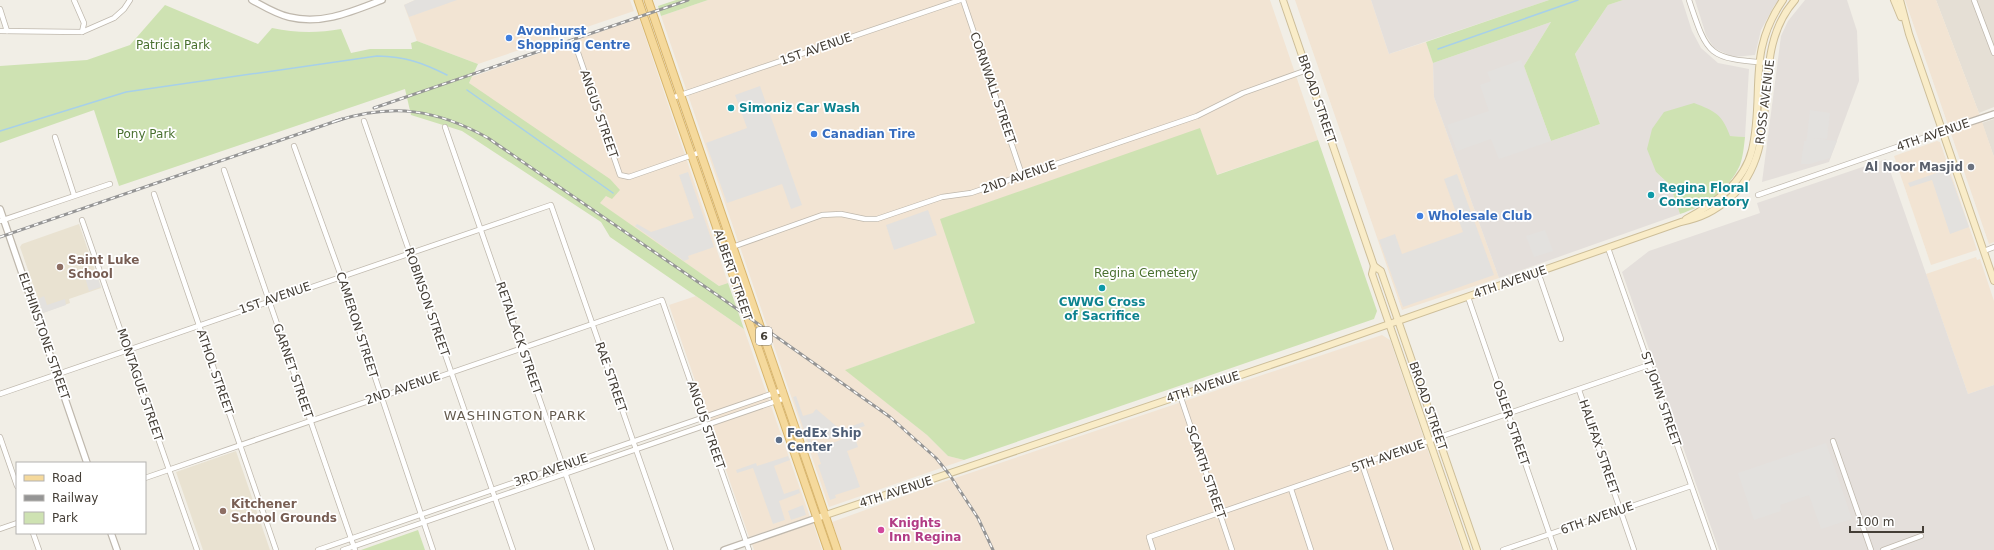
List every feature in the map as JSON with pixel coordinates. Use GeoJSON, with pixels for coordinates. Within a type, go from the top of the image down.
{"type":"FeatureCollection","features":[{"type":"Feature","properties":{"kind":"main road","name":"ALBERT STREET"},"geometry":{"type":"LineString","coordinates":[[638,0],[828,550]]}},
{"type":"Feature","properties":{"kind":"main road","name":"ALBERT STREET"},"geometry":{"type":"LineString","coordinates":[[648,0],[837,550]]}},
{"type":"Feature","properties":{"kind":"main road","name":"BROAD STREET"},"geometry":{"type":"LineString","coordinates":[[1283,0],[1374,266],[1372,274],[1389,325],[1467,550]]}},
{"type":"Feature","properties":{"kind":"main road","name":"ROSS AVENUE"},"geometry":{"type":"LineString","coordinates":[[1682,222],[1713,204],[1735,181],[1746,165],[1752,151],[1758,62],[1768,25],[1784,0]]}},
{"type":"Feature","properties":{"kind":"main road","name":"ROSS AVENUE"},"geometry":{"type":"LineString","coordinates":[[1682,222],[1698,219],[1710,213],[1722,204],[1744,182],[1754,164],[1760,149],[1768,63],[1774,37],[1782,17],[1795,0]]}},
{"type":"Feature","properties":{"kind":"main road"},"geometry":{"type":"LineString","coordinates":[[1894,0],[1909,34],[1994,281]]}},
{"type":"Feature","properties":{"kind":"main road"},"geometry":{"type":"LineString","coordinates":[[1900,0],[1909,34]]}},
{"type":"Feature","properties":{"kind":"main road","name":"4TH AVENUE"},"geometry":{"type":"LineString","coordinates":[[817,518],[1389,325],[1682,222]]}},
{"type":"Feature","properties":{"kind":"main road","name":"BROAD STREET"},"geometry":{"type":"LineString","coordinates":[[1374,266],[1381,271],[1440,438],[1477,550]]}},
{"type":"Feature","properties":{"kind":"street"},"geometry":{"type":"LineString","coordinates":[[74,0],[84,23],[82,32]]}},
{"type":"Feature","properties":{"kind":"street"},"geometry":{"type":"LineString","coordinates":[[0,31],[82,32],[114,18],[124,9],[130,0]]}},
{"type":"Feature","properties":{"kind":"street"},"geometry":{"type":"LineString","coordinates":[[252,0],[287,17],[308,20],[328,19],[382,0]]}},
{"type":"Feature","properties":{"kind":"street","name":"1ST AVENUE"},"geometry":{"type":"LineString","coordinates":[[672,98],[960,0]]}},
{"type":"Feature","properties":{"kind":"street","name":"CORNWALL STREET"},"geometry":{"type":"LineString","coordinates":[[963,0],[1022,175]]}},
{"type":"Feature","properties":{"kind":"street"},"geometry":{"type":"LineString","coordinates":[[1689,0],[1704,42],[1718,55],[1736,61],[1768,63]]}},
{"type":"Feature","properties":{"kind":"street"},"geometry":{"type":"LineString","coordinates":[[1974,0],[1994,53]]}},
{"type":"Feature","properties":{"kind":"street"},"geometry":{"type":"LineString","coordinates":[[0,9],[8,31]]}},
{"type":"Feature","properties":{"kind":"street","name":"ANGUS STREET"},"geometry":{"type":"LineString","coordinates":[[575,44],[620,175],[629,177],[692,155]]}},
{"type":"Feature","properties":{"kind":"street","name":"2ND AVENUE"},"geometry":{"type":"LineString","coordinates":[[724,250],[822,215],[842,214],[865,219],[876,219],[942,196],[971,193],[1197,116],[1243,93],[1307,70]]}},
{"type":"Feature","properties":{"kind":"street","name":"4TH AVENUE"},"geometry":{"type":"LineString","coordinates":[[1758,195],[1994,114]]}},
{"type":"Feature","properties":{"kind":"street","name":"ROBINSON STREET"},"geometry":{"type":"LineString","coordinates":[[364,122],[513,550]]}},
{"type":"Feature","properties":{"kind":"street","name":"RETALLACK STREET"},"geometry":{"type":"LineString","coordinates":[[445,127],[592,550]]}},
{"type":"Feature","properties":{"kind":"street"},"geometry":{"type":"LineString","coordinates":[[55,138],[74,195]]}},
{"type":"Feature","properties":{"kind":"street","name":"CAMERON STREET"},"geometry":{"type":"LineString","coordinates":[[294,146],[341,276],[433,550]]}},
{"type":"Feature","properties":{"kind":"street"},"geometry":{"type":"LineString","coordinates":[[692,155],[701,152]]}},
{"type":"Feature","properties":{"kind":"street","name":"GARNET STREET"},"geometry":{"type":"LineString","coordinates":[[224,170],[270,300],[354,548]]}},
{"type":"Feature","properties":{"kind":"street"},"geometry":{"type":"LineString","coordinates":[[2,220],[110,184]]}},
{"type":"Feature","properties":{"kind":"street","name":"ATHOL STREET"},"geometry":{"type":"LineString","coordinates":[[154,194],[276,550]]}},
{"type":"Feature","properties":{"kind":"street","name":"1ST AVENUE"},"geometry":{"type":"LineString","coordinates":[[0,394],[199,324],[551,205]]}},
{"type":"Feature","properties":{"kind":"street","name":"RAE STREET"},"geometry":{"type":"LineString","coordinates":[[551,205],[671,550]]}},
{"type":"Feature","properties":{"kind":"street","name":"ELPHINSTONE STREET"},"geometry":{"type":"LineString","coordinates":[[0,209],[2,220],[87,462]]}},
{"type":"Feature","properties":{"kind":"street","name":"MONTAGUE STREET"},"geometry":{"type":"LineString","coordinates":[[82,220],[197,550]]}},
{"type":"Feature","properties":{"kind":"street"},"geometry":{"type":"LineString","coordinates":[[1984,251],[1994,247]]}},
{"type":"Feature","properties":{"kind":"street","name":"ST JOHN STREET"},"geometry":{"type":"LineString","coordinates":[[1608,248],[1714,550]]}},
{"type":"Feature","properties":{"kind":"street"},"geometry":{"type":"LineString","coordinates":[[1538,272],[1561,339]]}},
{"type":"Feature","properties":{"kind":"street","name":"OSLER STREET"},"geometry":{"type":"LineString","coordinates":[[1468,297],[1555,550]]}},
{"type":"Feature","properties":{"kind":"street","name":"2ND AVENUE"},"geometry":{"type":"LineString","coordinates":[[146,478],[662,300]]}},
{"type":"Feature","properties":{"kind":"street","name":"ANGUS STREET"},"geometry":{"type":"LineString","coordinates":[[662,300],[750,550]]}},
{"type":"Feature","properties":{"kind":"street","name":"5TH AVENUE"},"geometry":{"type":"LineString","coordinates":[[1153,550],[1148,537],[1508,415],[1649,365]]}},
{"type":"Feature","properties":{"kind":"street","name":"3RD AVENUE"},"geometry":{"type":"LineString","coordinates":[[318,550],[783,390]]}},
{"type":"Feature","properties":{"kind":"street","name":"HALIFAX STREET"},"geometry":{"type":"LineString","coordinates":[[1579,390],[1634,550]]}},
{"type":"Feature","properties":{"kind":"street","name":"SCARTH STREET"},"geometry":{"type":"LineString","coordinates":[[1180,395],[1232,550]]}},
{"type":"Feature","properties":{"kind":"street","name":"3RD AVENUE"},"geometry":{"type":"LineString","coordinates":[[343,550],[354,548],[424,522],[786,398]]}},
{"type":"Feature","properties":{"kind":"street"},"geometry":{"type":"LineString","coordinates":[[0,437],[16,483]]}},
{"type":"Feature","properties":{"kind":"street"},"geometry":{"type":"LineString","coordinates":[[1833,441],[1871,550]]}},
{"type":"Feature","properties":{"kind":"street"},"geometry":{"type":"LineString","coordinates":[[1362,464],[1391,550]]}},
{"type":"Feature","properties":{"kind":"street","name":"6TH AVENUE"},"geometry":{"type":"LineString","coordinates":[[1503,550],[1691,486]]}},
{"type":"Feature","properties":{"kind":"street"},"geometry":{"type":"LineString","coordinates":[[1291,489],[1311,550]]}},
{"type":"Feature","properties":{"kind":"street","name":"4TH AVENUE"},"geometry":{"type":"LineString","coordinates":[[724,550],[817,518]]}},
{"type":"Feature","properties":{"kind":"street"},"geometry":{"type":"LineString","coordinates":[[0,528],[16,523]]}},
{"type":"Feature","properties":{"kind":"street"},"geometry":{"type":"LineString","coordinates":[[33,534],[39,550]]}},
{"type":"Feature","properties":{"kind":"street"},"geometry":{"type":"LineString","coordinates":[[111,534],[117,550]]}},
{"type":"Feature","properties":{"kind":"street"},"geometry":{"type":"LineString","coordinates":[[1883,550],[1921,536]]}},
{"type":"Feature","properties":{"kind":"shaded area"},"geometry":{"type":"Polygon","coordinates":[[[415,0],[630,0],[634,11],[478,64],[417,41],[404,5],[415,0]]]}},
{"type":"Feature","properties":{"kind":"shaded area"},"geometry":{"type":"Polygon","coordinates":[[[415,0],[457,0],[409,17],[404,5],[415,0]]]}},
{"type":"Feature","properties":{"kind":"shaded area"},"geometry":{"type":"Polygon","coordinates":[[[708,0],[1270,0],[1318,140],[1216,175],[1200,129],[941,219],[975,323],[846,370],[927,435],[948,456],[964,460],[829,507],[661,16],[708,0]]]}},
{"type":"Feature","properties":{"kind":"shaded area"},"geometry":{"type":"Polygon","coordinates":[[[1295,0],[1371,0],[1389,54],[1426,42],[1433,63],[1434,97],[1499,278],[1402,310],[1295,0]]]}},
{"type":"Feature","properties":{"kind":"shaded area"},"geometry":{"type":"Polygon","coordinates":[[[1371,0],[1549,0],[1389,54],[1371,0]]]}},
{"type":"Feature","properties":{"kind":"shaded area"},"geometry":{"type":"Polygon","coordinates":[[[1623,0],[1682,0],[1692,31],[1701,48],[1718,63],[1749,69],[1745,137],[1730,136],[1656,172],[1670,185],[1680,214],[1499,278],[1434,97],[1433,63],[1551,22],[1524,66],[1551,141],[1600,124],[1575,54],[1608,5],[1623,0]]]}},
{"type":"Feature","properties":{"kind":"shaded area"},"geometry":{"type":"Polygon","coordinates":[[[1695,0],[1779,0],[1774,6],[1761,30],[1755,55],[1733,57],[1714,48],[1706,35],[1695,0]]]}},
{"type":"Feature","properties":{"kind":"shaded area"},"geometry":{"type":"Polygon","coordinates":[[[1805,0],[1847,0],[1857,31],[1859,81],[1829,162],[1762,182],[1781,36],[1788,21],[1805,0]]]}},
{"type":"Feature","properties":{"kind":"shaded area"},"geometry":{"type":"Polygon","coordinates":[[[1905,0],[1936,0],[1979,113],[1994,157],[1994,242],[1989,244],[1905,0]]]}},
{"type":"Feature","properties":{"kind":"shaded area"},"geometry":{"type":"Polygon","coordinates":[[[1936,0],[1994,0],[1994,107],[1979,113],[1936,0]]]}},
{"type":"Feature","properties":{"kind":"shaded area"},"geometry":{"type":"Polygon","coordinates":[[[639,18],[728,283],[719,286],[599,203],[606,196],[469,83],[472,77],[639,18]]]}},
{"type":"Feature","properties":{"kind":"shaded area"},"geometry":{"type":"Polygon","coordinates":[[[1521,60],[1551,141],[1499,159],[1491,139],[1457,151],[1447,125],[1489,111],[1480,85],[1491,81],[1487,72],[1521,60]]]}},
{"type":"Feature","properties":{"kind":"shaded area"},"geometry":{"type":"Polygon","coordinates":[[[760,86],[802,205],[791,209],[782,184],[727,203],[706,143],[747,128],[735,95],[760,86]]]}},
{"type":"Feature","properties":{"kind":"shaded area"},"geometry":{"type":"Polygon","coordinates":[[[1810,110],[1830,113],[1827,139],[1811,138],[1837,141],[1830,158],[1810,164],[1801,164],[1804,141],[1806,141],[1807,137],[1810,110]]]}},
{"type":"Feature","properties":{"kind":"shaded area"},"geometry":{"type":"Polygon","coordinates":[[[1994,119],[1994,157],[1982,123],[1994,119]]]}},
{"type":"Feature","properties":{"kind":"shaded area"},"geometry":{"type":"Polygon","coordinates":[[[1937,141],[1940,142],[1977,250],[1931,265],[1894,156],[1937,141]]]}},
{"type":"Feature","properties":{"kind":"shaded area"},"geometry":{"type":"Polygon","coordinates":[[[1886,159],[1968,394],[1994,385],[1994,550],[1719,550],[1622,272],[1649,251],[1760,213],[1757,203],[1886,159]]]}},
{"type":"Feature","properties":{"kind":"shaded area"},"geometry":{"type":"Polygon","coordinates":[[[1948,169],[1969,227],[1950,234],[1932,180],[1910,187],[1908,183],[1948,169]]]}},
{"type":"Feature","properties":{"kind":"shaded area"},"geometry":{"type":"Polygon","coordinates":[[[688,172],[714,247],[688,256],[689,259],[684,261],[635,226],[637,224],[651,232],[694,218],[679,175],[688,172]]]}},
{"type":"Feature","properties":{"kind":"shaded area"},"geometry":{"type":"Polygon","coordinates":[[[1457,174],[1494,275],[1403,307],[1379,240],[1395,234],[1402,254],[1463,232],[1444,179],[1457,174]]]}},
{"type":"Feature","properties":{"kind":"shaded area"},"geometry":{"type":"Polygon","coordinates":[[[928,210],[937,235],[894,250],[886,225],[928,210]]]}},
{"type":"Feature","properties":{"kind":"shaded area","name":"Saint Luke School"},"geometry":{"type":"Polygon","coordinates":[[[79,224],[101,288],[69,299],[70,303],[43,313],[20,247],[22,244],[79,224]]]}},
{"type":"Feature","properties":{"kind":"shaded area"},"geometry":{"type":"Polygon","coordinates":[[[1545,230],[1553,251],[1534,257],[1526,236],[1545,230]]]}},
{"type":"Feature","properties":{"kind":"shaded area"},"geometry":{"type":"Polygon","coordinates":[[[1976,257],[1977,260],[1980,259],[1994,301],[1994,385],[1968,394],[1926,274],[1976,257]]]}},
{"type":"Feature","properties":{"kind":"shaded area"},"geometry":{"type":"Polygon","coordinates":[[[95,270],[101,287],[89,291],[84,274],[95,270]]]}},
{"type":"Feature","properties":{"kind":"shaded area"},"geometry":{"type":"Polygon","coordinates":[[[44,296],[47,305],[65,299],[66,305],[43,313],[38,299],[44,296]]]}},
{"type":"Feature","properties":{"kind":"shaded area"},"geometry":{"type":"Polygon","coordinates":[[[696,296],[744,329],[810,517],[749,537],[669,305],[696,296]]]}},
{"type":"Feature","properties":{"kind":"shaded area"},"geometry":{"type":"Polygon","coordinates":[[[1382,335],[1390,340],[1462,550],[842,550],[832,522],[943,482],[1382,335]]]}},
{"type":"Feature","properties":{"kind":"shaded area"},"geometry":{"type":"Polygon","coordinates":[[[796,396],[803,416],[813,413],[816,409],[841,430],[863,422],[865,426],[833,436],[829,440],[813,428],[808,430],[813,447],[810,448],[793,397],[796,396]]]}},
{"type":"Feature","properties":{"kind":"shaded area"},"geometry":{"type":"Polygon","coordinates":[[[854,435],[858,447],[847,451],[860,487],[835,495],[836,498],[830,500],[818,465],[821,464],[816,449],[854,435]]]}},
{"type":"Feature","properties":{"kind":"shaded area"},"geometry":{"type":"Polygon","coordinates":[[[1826,443],[1852,519],[1821,529],[1809,495],[1780,505],[1781,511],[1754,520],[1738,473],[1826,443]]]}},
{"type":"Feature","properties":{"kind":"shaded area","name":"Kitchener School Grounds"},"geometry":{"type":"Polygon","coordinates":[[[236,451],[270,550],[203,550],[176,472],[236,451]]]}},
{"type":"Feature","properties":{"kind":"shaded area"},"geometry":{"type":"Polygon","coordinates":[[[788,456],[790,460],[774,466],[784,494],[799,489],[800,493],[779,501],[785,520],[773,524],[753,468],[737,473],[736,470],[756,463],[757,466],[788,456]]]}},
{"type":"Feature","properties":{"kind":"shaded area"},"geometry":{"type":"Polygon","coordinates":[[[803,505],[806,515],[791,520],[788,511],[803,505]]]}},
{"type":"Feature","properties":{"kind":"shaded area"},"geometry":{"type":"Polygon","coordinates":[[[813,523],[822,550],[754,550],[752,544],[813,523]]]}},
{"type":"Feature","properties":{"kind":"green space"},"geometry":{"type":"Polygon","coordinates":[[[676,0],[708,0],[661,16],[658,6],[676,0]]]}},
{"type":"Feature","properties":{"kind":"green space"},"geometry":{"type":"Polygon","coordinates":[[[1549,0],[1623,0],[1608,5],[1575,54],[1600,124],[1551,141],[1524,66],[1551,22],[1433,63],[1426,42],[1549,0]]]}},
{"type":"Feature","properties":{"kind":"green space"},"geometry":{"type":"Polygon","coordinates":[[[165,5],[258,44],[272,28],[307,32],[341,29],[351,53],[370,49],[412,49],[411,43],[417,41],[478,64],[469,83],[610,179],[620,190],[612,199],[606,196],[600,203],[719,286],[728,283],[744,329],[610,237],[601,222],[462,131],[411,115],[405,89],[119,186],[94,110],[0,143],[0,66],[87,60],[130,45],[165,5]]]}},
{"type":"Feature","properties":{"kind":"green space"},"geometry":{"type":"Polygon","coordinates":[[[1694,103],[1717,114],[1724,123],[1730,136],[1745,137],[1744,148],[1740,165],[1730,182],[1707,202],[1680,214],[1670,185],[1656,172],[1647,149],[1652,129],[1664,112],[1694,103]]]}},
{"type":"Feature","properties":{"kind":"green space","name":"Regina Cemetery"},"geometry":{"type":"Polygon","coordinates":[[[1200,128],[1217,175],[1318,140],[1377,311],[1374,319],[964,460],[948,456],[927,435],[845,370],[975,323],[940,219],[1200,128]]]}},
{"type":"Feature","properties":{"kind":"green space"},"geometry":{"type":"Polygon","coordinates":[[[418,530],[425,550],[361,550],[418,530]]]}},
{"type":"Feature","properties":{"kind":"waterway"},"geometry":{"type":"LineString","coordinates":[[1438,49],[1578,0]]}},
{"type":"Feature","properties":{"kind":"waterway"},"geometry":{"type":"LineString","coordinates":[[0,131],[126,92],[377,56],[413,61],[447,75]]}},
{"type":"Feature","properties":{"kind":"waterway"},"geometry":{"type":"LineString","coordinates":[[467,90],[613,193]]}},
{"type":"Feature","properties":{"kind":"railway"},"geometry":{"type":"LineString","coordinates":[[374,108],[688,0]]}},
{"type":"Feature","properties":{"kind":"railway"},"geometry":{"type":"LineString","coordinates":[[336,121],[357,115],[376,112],[414,112],[432,115],[450,121],[469,128],[488,138],[720,297],[890,417],[936,458],[949,474],[978,518],[993,550]]}},
{"type":"Feature","properties":{"kind":"railway"},"geometry":{"type":"LineString","coordinates":[[0,237],[342,119]]}},
{"type":"Feature","properties":{"kind":"place","name":"Avonhurst Shopping Centre"},"geometry":{"type":"Point","coordinates":[509,38]}},
{"type":"Feature","properties":{"kind":"place","name":"Simoniz Car Wash"},"geometry":{"type":"Point","coordinates":[731,108]}},
{"type":"Feature","properties":{"kind":"place","name":"Canadian Tire"},"geometry":{"type":"Point","coordinates":[814,134]}},
{"type":"Feature","properties":{"kind":"place","name":"Al Noor Masjid"},"geometry":{"type":"Point","coordinates":[1971,167]}},
{"type":"Feature","properties":{"kind":"place","name":"Regina Floral Conservatory"},"geometry":{"type":"Point","coordinates":[1651,195]}},
{"type":"Feature","properties":{"kind":"place","name":"Wholesale Club"},"geometry":{"type":"Point","coordinates":[1420,216]}},
{"type":"Feature","properties":{"kind":"place","name":"Saint Luke School"},"geometry":{"type":"Point","coordinates":[60,267]}},
{"type":"Feature","properties":{"kind":"place","name":"CWWG Cross of Sacrifice"},"geometry":{"type":"Point","coordinates":[1102,288]}},
{"type":"Feature","properties":{"kind":"place","name":"FedEx Ship Center"},"geometry":{"type":"Point","coordinates":[779,440]}},
{"type":"Feature","properties":{"kind":"place","name":"Kitchener School Grounds"},"geometry":{"type":"Point","coordinates":[223,511]}},
{"type":"Feature","properties":{"kind":"place","name":"Knights Inn Regina"},"geometry":{"type":"Point","coordinates":[881,530]}},
{"type":"Feature","properties":{"kind":"district","name":"WASHINGTON PARK"},"geometry":{"type":"Point","coordinates":[515,415]}},
{"type":"Feature","properties":{"kind":"park label","name":"Patricia Park"},"geometry":{"type":"Point","coordinates":[173,45]}},
{"type":"Feature","properties":{"kind":"park label","name":"Pony Park"},"geometry":{"type":"Point","coordinates":[146,134]}}]}
